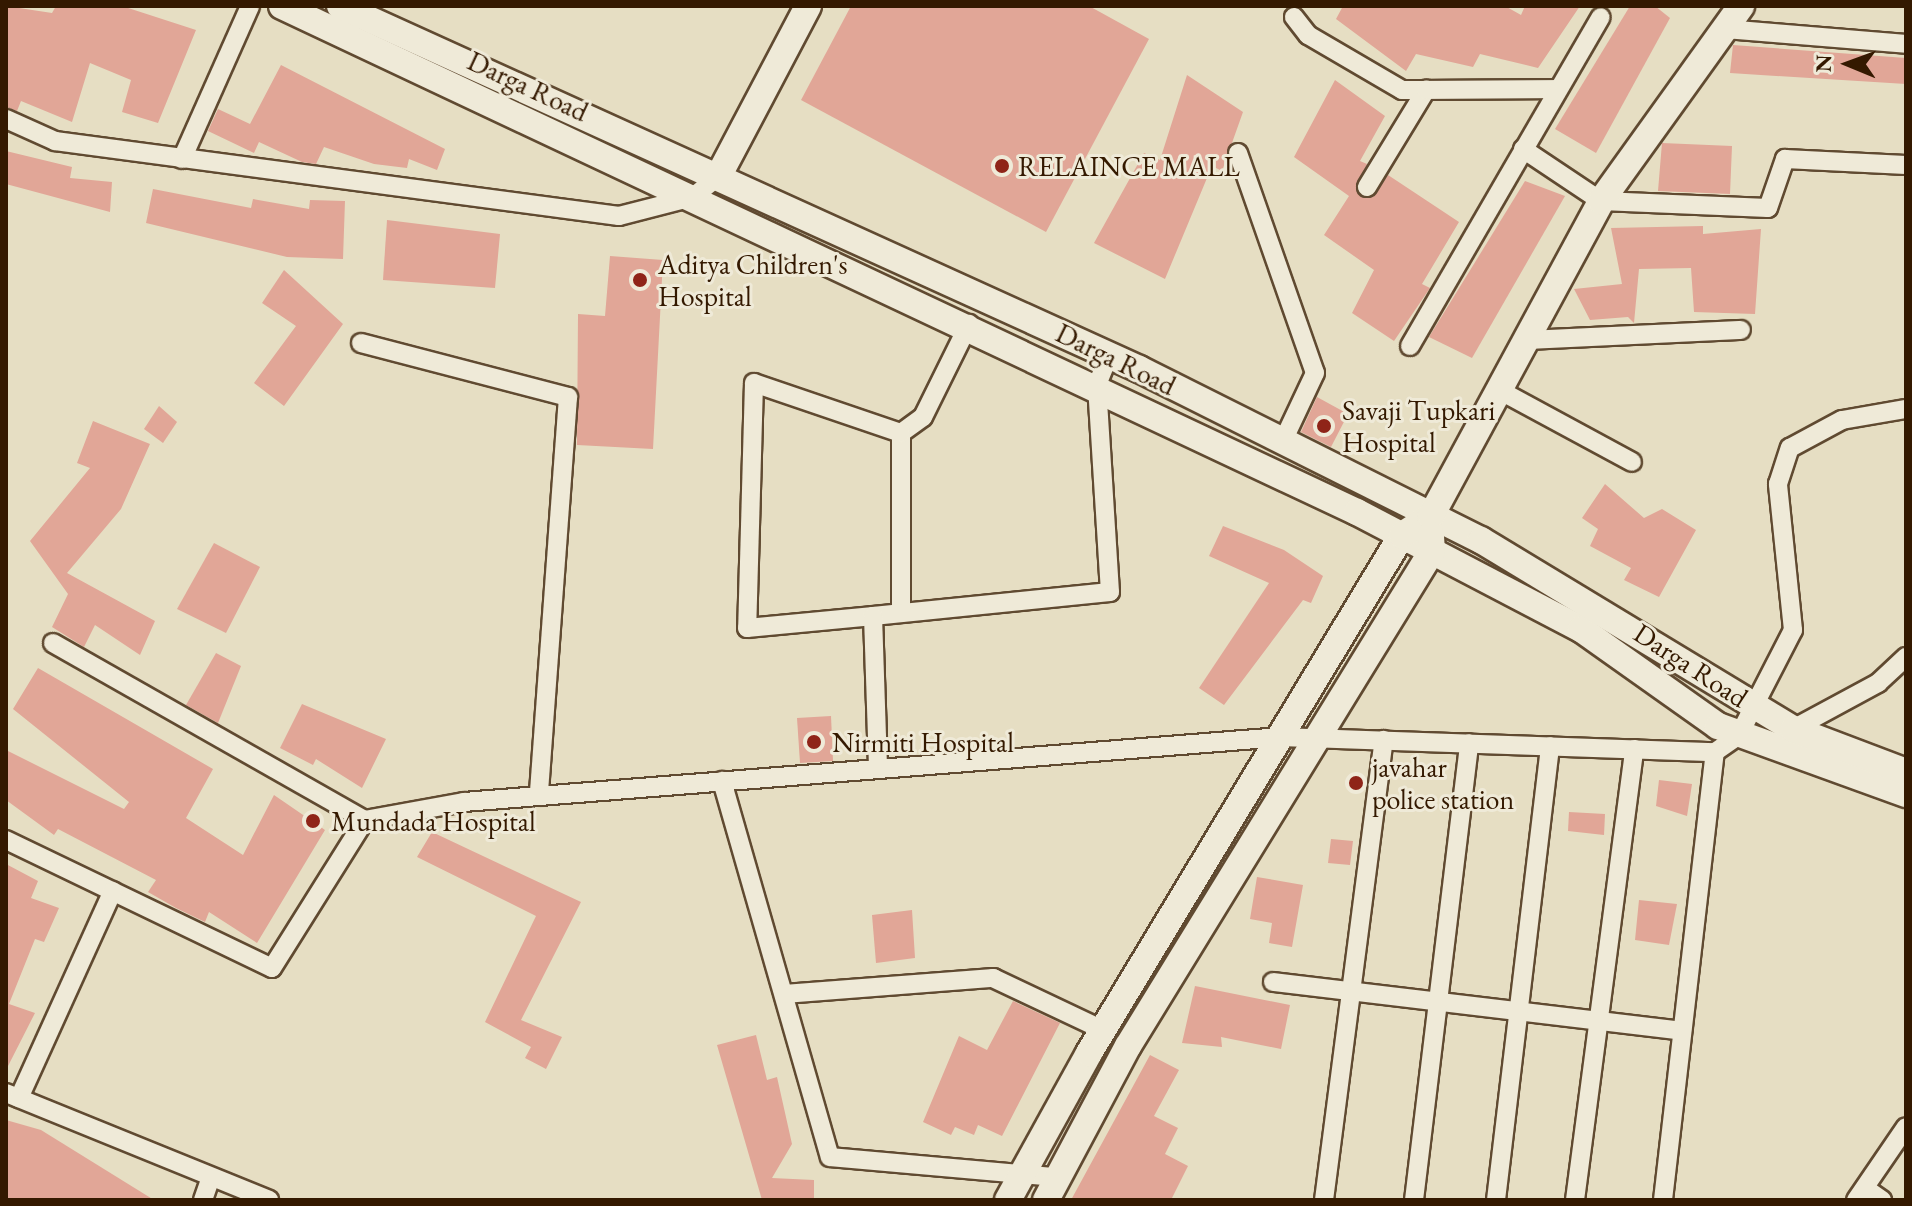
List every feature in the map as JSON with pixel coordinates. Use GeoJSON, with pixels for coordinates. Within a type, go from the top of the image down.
{"type":"FeatureCollection","features":[{"type":"Feature","properties":{"kind":"main road","name":"Darga Road"},"geometry":{"type":"LineString","coordinates":[[282,6],[969,324],[1402,535],[1581,629],[1739,735],[1906,794]]}},
{"type":"Feature","properties":{"kind":"main road","name":"Darga Road"},"geometry":{"type":"LineString","coordinates":[[340,6],[1109,356],[1283,441],[1431,516],[1793,729],[1906,772]]}},
{"type":"Feature","properties":{"kind":"main road"},"geometry":{"type":"LineString","coordinates":[[718,177],[808,6]]}},
{"type":"Feature","properties":{"kind":"main road"},"geometry":{"type":"LineString","coordinates":[[1008,1200],[1019,1174],[1103,1030],[1402,535],[1431,516],[1601,201],[1741,6]]}},
{"type":"Feature","properties":{"kind":"main road"},"geometry":{"type":"LineString","coordinates":[[1051,1189],[1432,551],[1431,516]]}},
{"type":"Feature","properties":{"kind":"street"},"geometry":{"type":"LineString","coordinates":[[182,159],[250,6]]}},
{"type":"Feature","properties":{"kind":"street"},"geometry":{"type":"LineString","coordinates":[[1294,17],[1308,35],[1402,90],[1557,89]]}},
{"type":"Feature","properties":{"kind":"street"},"geometry":{"type":"LineString","coordinates":[[1410,346],[1601,17]]}},
{"type":"Feature","properties":{"kind":"street"},"geometry":{"type":"LineString","coordinates":[[1725,29],[1906,44]]}},
{"type":"Feature","properties":{"kind":"street"},"geometry":{"type":"LineString","coordinates":[[1367,187],[1426,90]]}},
{"type":"Feature","properties":{"kind":"street"},"geometry":{"type":"LineString","coordinates":[[6,119],[55,141],[619,216],[693,197],[718,177]]}},
{"type":"Feature","properties":{"kind":"street"},"geometry":{"type":"LineString","coordinates":[[1523,149],[1601,201],[1768,208],[1785,159],[1906,165]]}},
{"type":"Feature","properties":{"kind":"street"},"geometry":{"type":"LineString","coordinates":[[1238,153],[1315,373],[1283,441]]}},
{"type":"Feature","properties":{"kind":"street"},"geometry":{"type":"LineString","coordinates":[[901,433],[923,417],[969,324]]}},
{"type":"Feature","properties":{"kind":"street"},"geometry":{"type":"LineString","coordinates":[[1526,340],[1741,330]]}},
{"type":"Feature","properties":{"kind":"street"},"geometry":{"type":"LineString","coordinates":[[361,343],[568,397],[539,796]]}},
{"type":"Feature","properties":{"kind":"street"},"geometry":{"type":"LineString","coordinates":[[901,433],[754,383],[747,628],[1110,592],[1097,385],[1109,356]]}},
{"type":"Feature","properties":{"kind":"street"},"geometry":{"type":"LineString","coordinates":[[1499,390],[1632,462]]}},
{"type":"Feature","properties":{"kind":"street"},"geometry":{"type":"LineString","coordinates":[[53,643],[365,820],[539,796],[1280,737],[1715,752],[1739,735],[1793,630],[1778,484],[1790,448],[1842,420],[1906,409]]}},
{"type":"Feature","properties":{"kind":"street"},"geometry":{"type":"LineString","coordinates":[[901,433],[901,613]]}},
{"type":"Feature","properties":{"kind":"street"},"geometry":{"type":"LineString","coordinates":[[873,616],[878,769]]}},
{"type":"Feature","properties":{"kind":"street"},"geometry":{"type":"LineString","coordinates":[[1793,729],[1878,683],[1906,657]]}},
{"type":"Feature","properties":{"kind":"street"},"geometry":{"type":"LineString","coordinates":[[1324,1200],[1384,740]]}},
{"type":"Feature","properties":{"kind":"street"},"geometry":{"type":"LineString","coordinates":[[1414,1200],[1469,743]]}},
{"type":"Feature","properties":{"kind":"street"},"geometry":{"type":"LineString","coordinates":[[1496,1200],[1550,746]]}},
{"type":"Feature","properties":{"kind":"street"},"geometry":{"type":"LineString","coordinates":[[1575,1200],[1634,749]]}},
{"type":"Feature","properties":{"kind":"street"},"geometry":{"type":"LineString","coordinates":[[1663,1200],[1715,752]]}},
{"type":"Feature","properties":{"kind":"street"},"geometry":{"type":"LineString","coordinates":[[722,781],[830,1157],[1019,1174],[1051,1189]]}},
{"type":"Feature","properties":{"kind":"street"},"geometry":{"type":"LineString","coordinates":[[6,840],[272,968],[365,820]]}},
{"type":"Feature","properties":{"kind":"street"},"geometry":{"type":"LineString","coordinates":[[113,891],[12,1096],[269,1200]]}},
{"type":"Feature","properties":{"kind":"street"},"geometry":{"type":"LineString","coordinates":[[784,994],[993,978],[1103,1030]]}},
{"type":"Feature","properties":{"kind":"street"},"geometry":{"type":"LineString","coordinates":[[1273,982],[1682,1031]]}},
{"type":"Feature","properties":{"kind":"street"},"geometry":{"type":"LineString","coordinates":[[1882,1200],[1860,1194],[1906,1127]]}},
{"type":"Feature","properties":{"kind":"street"},"geometry":{"type":"LineString","coordinates":[[203,1200],[211,1177]]}},
{"type":"Feature","properties":{"kind":"building"},"geometry":{"type":"Polygon","coordinates":[[[6,6],[52,13],[56,6],[122,6],[196,30],[158,123],[122,112],[131,80],[90,63],[72,122],[21,101],[17,111],[6,107],[6,6]]]}},
{"type":"Feature","properties":{"kind":"building","name":"RELAINCE MALL"},"geometry":{"type":"Polygon","coordinates":[[[851,6],[1089,6],[1149,39],[1046,232],[801,100],[851,6]]]}},
{"type":"Feature","properties":{"kind":"building"},"geometry":{"type":"Polygon","coordinates":[[[1343,6],[1505,6],[1521,15],[1525,6],[1580,6],[1538,68],[1480,54],[1473,67],[1416,54],[1406,71],[1336,19],[1343,6]]]}},
{"type":"Feature","properties":{"kind":"building"},"geometry":{"type":"Polygon","coordinates":[[[1630,6],[1655,6],[1670,18],[1596,153],[1555,129],[1630,6]]]}},
{"type":"Feature","properties":{"kind":"building"},"geometry":{"type":"Polygon","coordinates":[[[1733,45],[1906,58],[1906,84],[1730,73],[1733,45]]]}},
{"type":"Feature","properties":{"kind":"building"},"geometry":{"type":"Polygon","coordinates":[[[281,65],[445,149],[437,170],[409,159],[407,168],[374,164],[324,147],[316,164],[302,162],[259,142],[254,153],[208,131],[218,109],[250,124],[281,65]]]}},
{"type":"Feature","properties":{"kind":"building"},"geometry":{"type":"Polygon","coordinates":[[[1187,75],[1243,112],[1222,171],[1212,166],[1165,279],[1094,243],[1144,153],[1160,160],[1187,75]]]}},
{"type":"Feature","properties":{"kind":"building"},"geometry":{"type":"Polygon","coordinates":[[[1335,80],[1385,116],[1360,161],[1367,164],[1357,193],[1373,197],[1388,175],[1459,222],[1422,284],[1430,288],[1394,341],[1352,313],[1374,270],[1324,235],[1349,196],[1294,157],[1335,80]]]}},
{"type":"Feature","properties":{"kind":"building"},"geometry":{"type":"Polygon","coordinates":[[[1662,143],[1732,146],[1730,194],[1658,191],[1662,143]]]}},
{"type":"Feature","properties":{"kind":"building"},"geometry":{"type":"Polygon","coordinates":[[[6,151],[72,167],[70,178],[112,182],[110,212],[6,184],[6,151]]]}},
{"type":"Feature","properties":{"kind":"building"},"geometry":{"type":"Polygon","coordinates":[[[1525,181],[1565,196],[1472,358],[1429,337],[1525,181]]]}},
{"type":"Feature","properties":{"kind":"building"},"geometry":{"type":"Polygon","coordinates":[[[153,189],[251,208],[253,199],[309,209],[310,200],[345,201],[343,259],[287,257],[146,223],[153,189]]]}},
{"type":"Feature","properties":{"kind":"building"},"geometry":{"type":"Polygon","coordinates":[[[387,220],[500,234],[495,288],[383,280],[387,220]]]}},
{"type":"Feature","properties":{"kind":"building"},"geometry":{"type":"Polygon","coordinates":[[[1703,226],[1703,234],[1761,229],[1755,314],[1694,312],[1691,268],[1639,269],[1634,323],[1628,317],[1590,320],[1574,289],[1622,284],[1611,228],[1703,226]]]}},
{"type":"Feature","properties":{"kind":"building"},"geometry":{"type":"Polygon","coordinates":[[[610,256],[663,260],[653,449],[577,445],[578,314],[605,316],[610,256]]]}},
{"type":"Feature","properties":{"kind":"building"},"geometry":{"type":"Polygon","coordinates":[[[284,270],[343,324],[284,406],[254,383],[296,326],[262,303],[284,270]]]}},
{"type":"Feature","properties":{"kind":"building"},"geometry":{"type":"Polygon","coordinates":[[[1317,397],[1348,414],[1331,447],[1301,432],[1317,397]]]}},
{"type":"Feature","properties":{"kind":"building"},"geometry":{"type":"Polygon","coordinates":[[[159,406],[177,422],[163,443],[144,429],[159,406]]]}},
{"type":"Feature","properties":{"kind":"building"},"geometry":{"type":"Polygon","coordinates":[[[93,421],[150,444],[121,509],[67,573],[155,621],[140,655],[95,625],[84,647],[52,627],[68,594],[30,541],[90,468],[77,463],[93,421]]]}},
{"type":"Feature","properties":{"kind":"building"},"geometry":{"type":"Polygon","coordinates":[[[1605,484],[1644,518],[1662,509],[1696,530],[1659,597],[1624,580],[1631,568],[1590,546],[1598,529],[1582,518],[1605,484]]]}},
{"type":"Feature","properties":{"kind":"building"},"geometry":{"type":"Polygon","coordinates":[[[1223,526],[1284,550],[1323,576],[1311,603],[1303,600],[1224,705],[1199,688],[1269,583],[1209,556],[1223,526]]]}},
{"type":"Feature","properties":{"kind":"building"},"geometry":{"type":"Polygon","coordinates":[[[214,543],[260,567],[226,633],[177,609],[214,543]]]}},
{"type":"Feature","properties":{"kind":"building"},"geometry":{"type":"Polygon","coordinates":[[[216,653],[241,666],[218,723],[186,705],[216,653]]]}},
{"type":"Feature","properties":{"kind":"building"},"geometry":{"type":"Polygon","coordinates":[[[38,668],[213,769],[186,818],[243,855],[274,795],[325,830],[257,943],[209,912],[205,922],[176,908],[148,892],[156,880],[58,829],[54,835],[6,800],[6,750],[124,809],[129,802],[13,709],[38,668]]]}},
{"type":"Feature","properties":{"kind":"building"},"geometry":{"type":"Polygon","coordinates":[[[302,704],[386,739],[362,788],[316,759],[313,765],[280,748],[302,704]]]}},
{"type":"Feature","properties":{"kind":"building"},"geometry":{"type":"Polygon","coordinates":[[[831,716],[833,761],[800,763],[797,718],[831,716]]]}},
{"type":"Feature","properties":{"kind":"building"},"geometry":{"type":"Polygon","coordinates":[[[1659,780],[1692,784],[1687,816],[1656,806],[1659,780]]]}},
{"type":"Feature","properties":{"kind":"building"},"geometry":{"type":"Polygon","coordinates":[[[1569,812],[1605,814],[1604,835],[1568,831],[1569,812]]]}},
{"type":"Feature","properties":{"kind":"building"},"geometry":{"type":"Polygon","coordinates":[[[432,832],[581,902],[521,1020],[562,1037],[546,1069],[525,1058],[531,1047],[485,1022],[536,916],[417,857],[432,832]]]}},
{"type":"Feature","properties":{"kind":"building"},"geometry":{"type":"Polygon","coordinates":[[[1331,839],[1353,841],[1350,865],[1328,863],[1331,839]]]}},
{"type":"Feature","properties":{"kind":"building"},"geometry":{"type":"Polygon","coordinates":[[[6,864],[38,881],[31,898],[59,908],[44,942],[35,939],[9,1004],[35,1013],[6,1070],[6,864]]]}},
{"type":"Feature","properties":{"kind":"building"},"geometry":{"type":"Polygon","coordinates":[[[1257,877],[1303,885],[1292,947],[1269,943],[1272,923],[1250,919],[1257,877]]]}},
{"type":"Feature","properties":{"kind":"building"},"geometry":{"type":"Polygon","coordinates":[[[1639,900],[1677,904],[1669,945],[1635,940],[1639,900]]]}},
{"type":"Feature","properties":{"kind":"building"},"geometry":{"type":"Polygon","coordinates":[[[912,910],[915,958],[876,963],[872,915],[912,910]]]}},
{"type":"Feature","properties":{"kind":"building"},"geometry":{"type":"Polygon","coordinates":[[[1195,986],[1290,1005],[1281,1049],[1221,1037],[1222,1047],[1182,1043],[1195,986]]]}},
{"type":"Feature","properties":{"kind":"building"},"geometry":{"type":"Polygon","coordinates":[[[1013,1001],[1060,1023],[1002,1136],[978,1125],[974,1135],[955,1127],[951,1135],[923,1122],[959,1036],[987,1050],[1013,1001]]]}},
{"type":"Feature","properties":{"kind":"building"},"geometry":{"type":"Polygon","coordinates":[[[756,1035],[767,1080],[777,1077],[792,1144],[772,1178],[814,1180],[814,1200],[762,1200],[717,1045],[756,1035]]]}},
{"type":"Feature","properties":{"kind":"building"},"geometry":{"type":"Polygon","coordinates":[[[1150,1055],[1179,1070],[1154,1116],[1178,1128],[1165,1154],[1188,1166],[1171,1200],[1071,1200],[1150,1055]]]}},
{"type":"Feature","properties":{"kind":"building"},"geometry":{"type":"Polygon","coordinates":[[[6,1120],[41,1130],[154,1200],[6,1200],[6,1120]]]}},
{"type":"Feature","properties":{"kind":"place","name":"RELAINCE MALL"},"geometry":{"type":"Point","coordinates":[1002,166]}},
{"type":"Feature","properties":{"kind":"place","name":"Aditya Children's Hospital"},"geometry":{"type":"Point","coordinates":[640,280]}},
{"type":"Feature","properties":{"kind":"place","name":"Savaji Tupkari Hospital"},"geometry":{"type":"Point","coordinates":[1324,426]}},
{"type":"Feature","properties":{"kind":"place","name":"Nirmiti Hospital"},"geometry":{"type":"Point","coordinates":[814,742]}},
{"type":"Feature","properties":{"kind":"place","name":"javahar police station"},"geometry":{"type":"Point","coordinates":[1356,783]}},
{"type":"Feature","properties":{"kind":"place","name":"Mundada Hospital"},"geometry":{"type":"Point","coordinates":[313,821]}}]}
